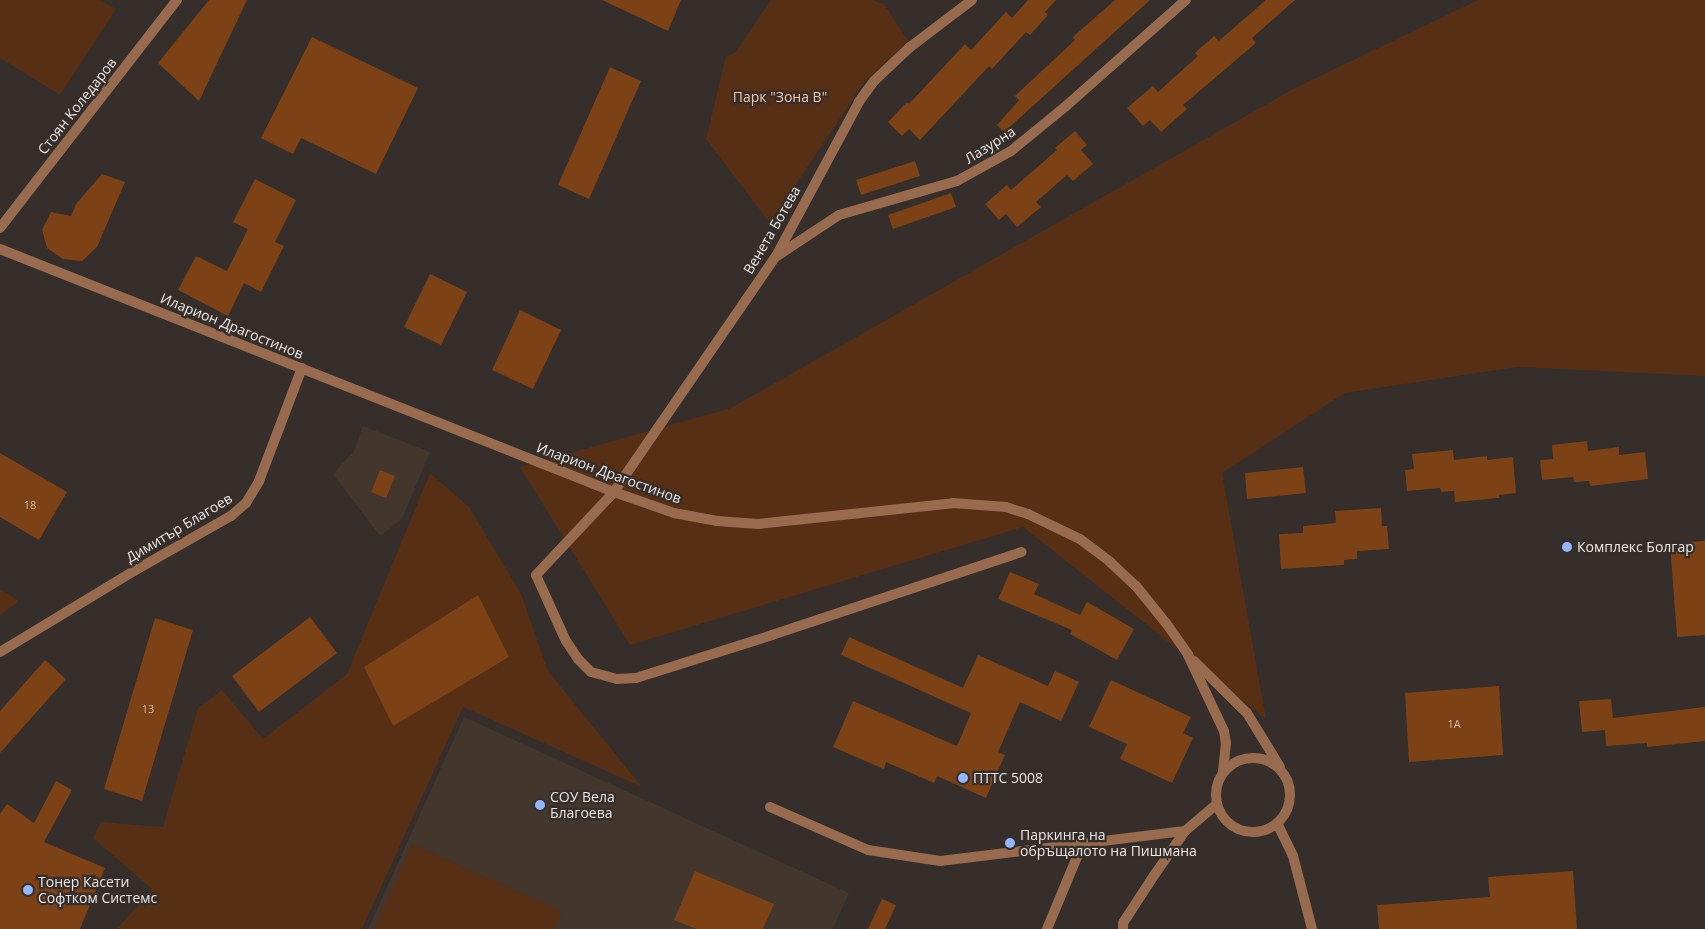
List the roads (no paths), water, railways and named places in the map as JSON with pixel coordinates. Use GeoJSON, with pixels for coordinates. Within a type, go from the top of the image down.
{"type":"FeatureCollection","features":[{"type":"Feature","properties":{"kind":"street","name":"Стоян Коледаров"},"geometry":{"type":"LineString","coordinates":[[0,228],[177,0]]}},
{"type":"Feature","properties":{"kind":"street","name":"Венета Ботева"},"geometry":{"type":"LineString","coordinates":[[972,0],[910,46],[874,80],[859,102],[776,256],[614,492],[536,575],[566,640],[578,659],[591,672],[617,679],[636,678],[1022,552]]}},
{"type":"Feature","properties":{"kind":"street","name":"Лазурна"},"geometry":{"type":"LineString","coordinates":[[776,256],[839,215],[958,180],[1011,151],[1066,106],[1186,0]]}},
{"type":"Feature","properties":{"kind":"street","name":"Иларион Драгостинов"},"geometry":{"type":"LineString","coordinates":[[0,249],[674,514],[741,523],[777,523],[954,502],[980,503],[1013,509],[1066,530],[1110,562],[1136,586],[1188,655],[1247,713],[1282,771]]}},
{"type":"Feature","properties":{"kind":"street","name":"Димитър Благоев"},"geometry":{"type":"LineString","coordinates":[[0,652],[134,571],[231,516],[246,503],[259,481],[302,368]]}},
{"type":"Feature","properties":{"kind":"street","name":"Иларион Драгостинов"},"geometry":{"type":"LineString","coordinates":[[1188,655],[1224,731],[1226,742],[1224,772]]}},
{"type":"Feature","properties":{"kind":"street"},"geometry":{"type":"LineString","coordinates":[[1253,757],[1274,764],[1282,771],[1289,785],[1290,801],[1278,823],[1261,831],[1242,830],[1227,820],[1217,804],[1216,793],[1224,772],[1242,759],[1253,757]]}},
{"type":"Feature","properties":{"kind":"street"},"geometry":{"type":"LineString","coordinates":[[1123,929],[1124,924],[1150,882],[1186,830],[1217,804]]}},
{"type":"Feature","properties":{"kind":"street"},"geometry":{"type":"LineString","coordinates":[[770,806],[868,850],[940,861],[1082,845],[1186,830]]}},
{"type":"Feature","properties":{"kind":"street"},"geometry":{"type":"LineString","coordinates":[[1278,823],[1293,856],[1312,929]]}},
{"type":"Feature","properties":{"kind":"street"},"geometry":{"type":"LineString","coordinates":[[1047,929],[1082,845]]}},
{"type":"Feature","properties":{"kind":"place","name":"Комплекс Болгар"},"geometry":{"type":"Point","coordinates":[1567,547]}},
{"type":"Feature","properties":{"kind":"place","name":"ПТТС 5008"},"geometry":{"type":"Point","coordinates":[963,778]}},
{"type":"Feature","properties":{"kind":"place","name":"СОУ Вела Благоева"},"geometry":{"type":"Point","coordinates":[540,805]}},
{"type":"Feature","properties":{"kind":"place","name":"Паркинга на обръщалото на Пишмана"},"geometry":{"type":"Point","coordinates":[1010,843]}},
{"type":"Feature","properties":{"kind":"place","name":"Тонер Касети Софтком Системс"},"geometry":{"type":"Point","coordinates":[28,890]}},
{"type":"Feature","properties":{"kind":"park label","name":"Парк \"Зона В\""},"geometry":{"type":"Point","coordinates":[780,97]}}]}
